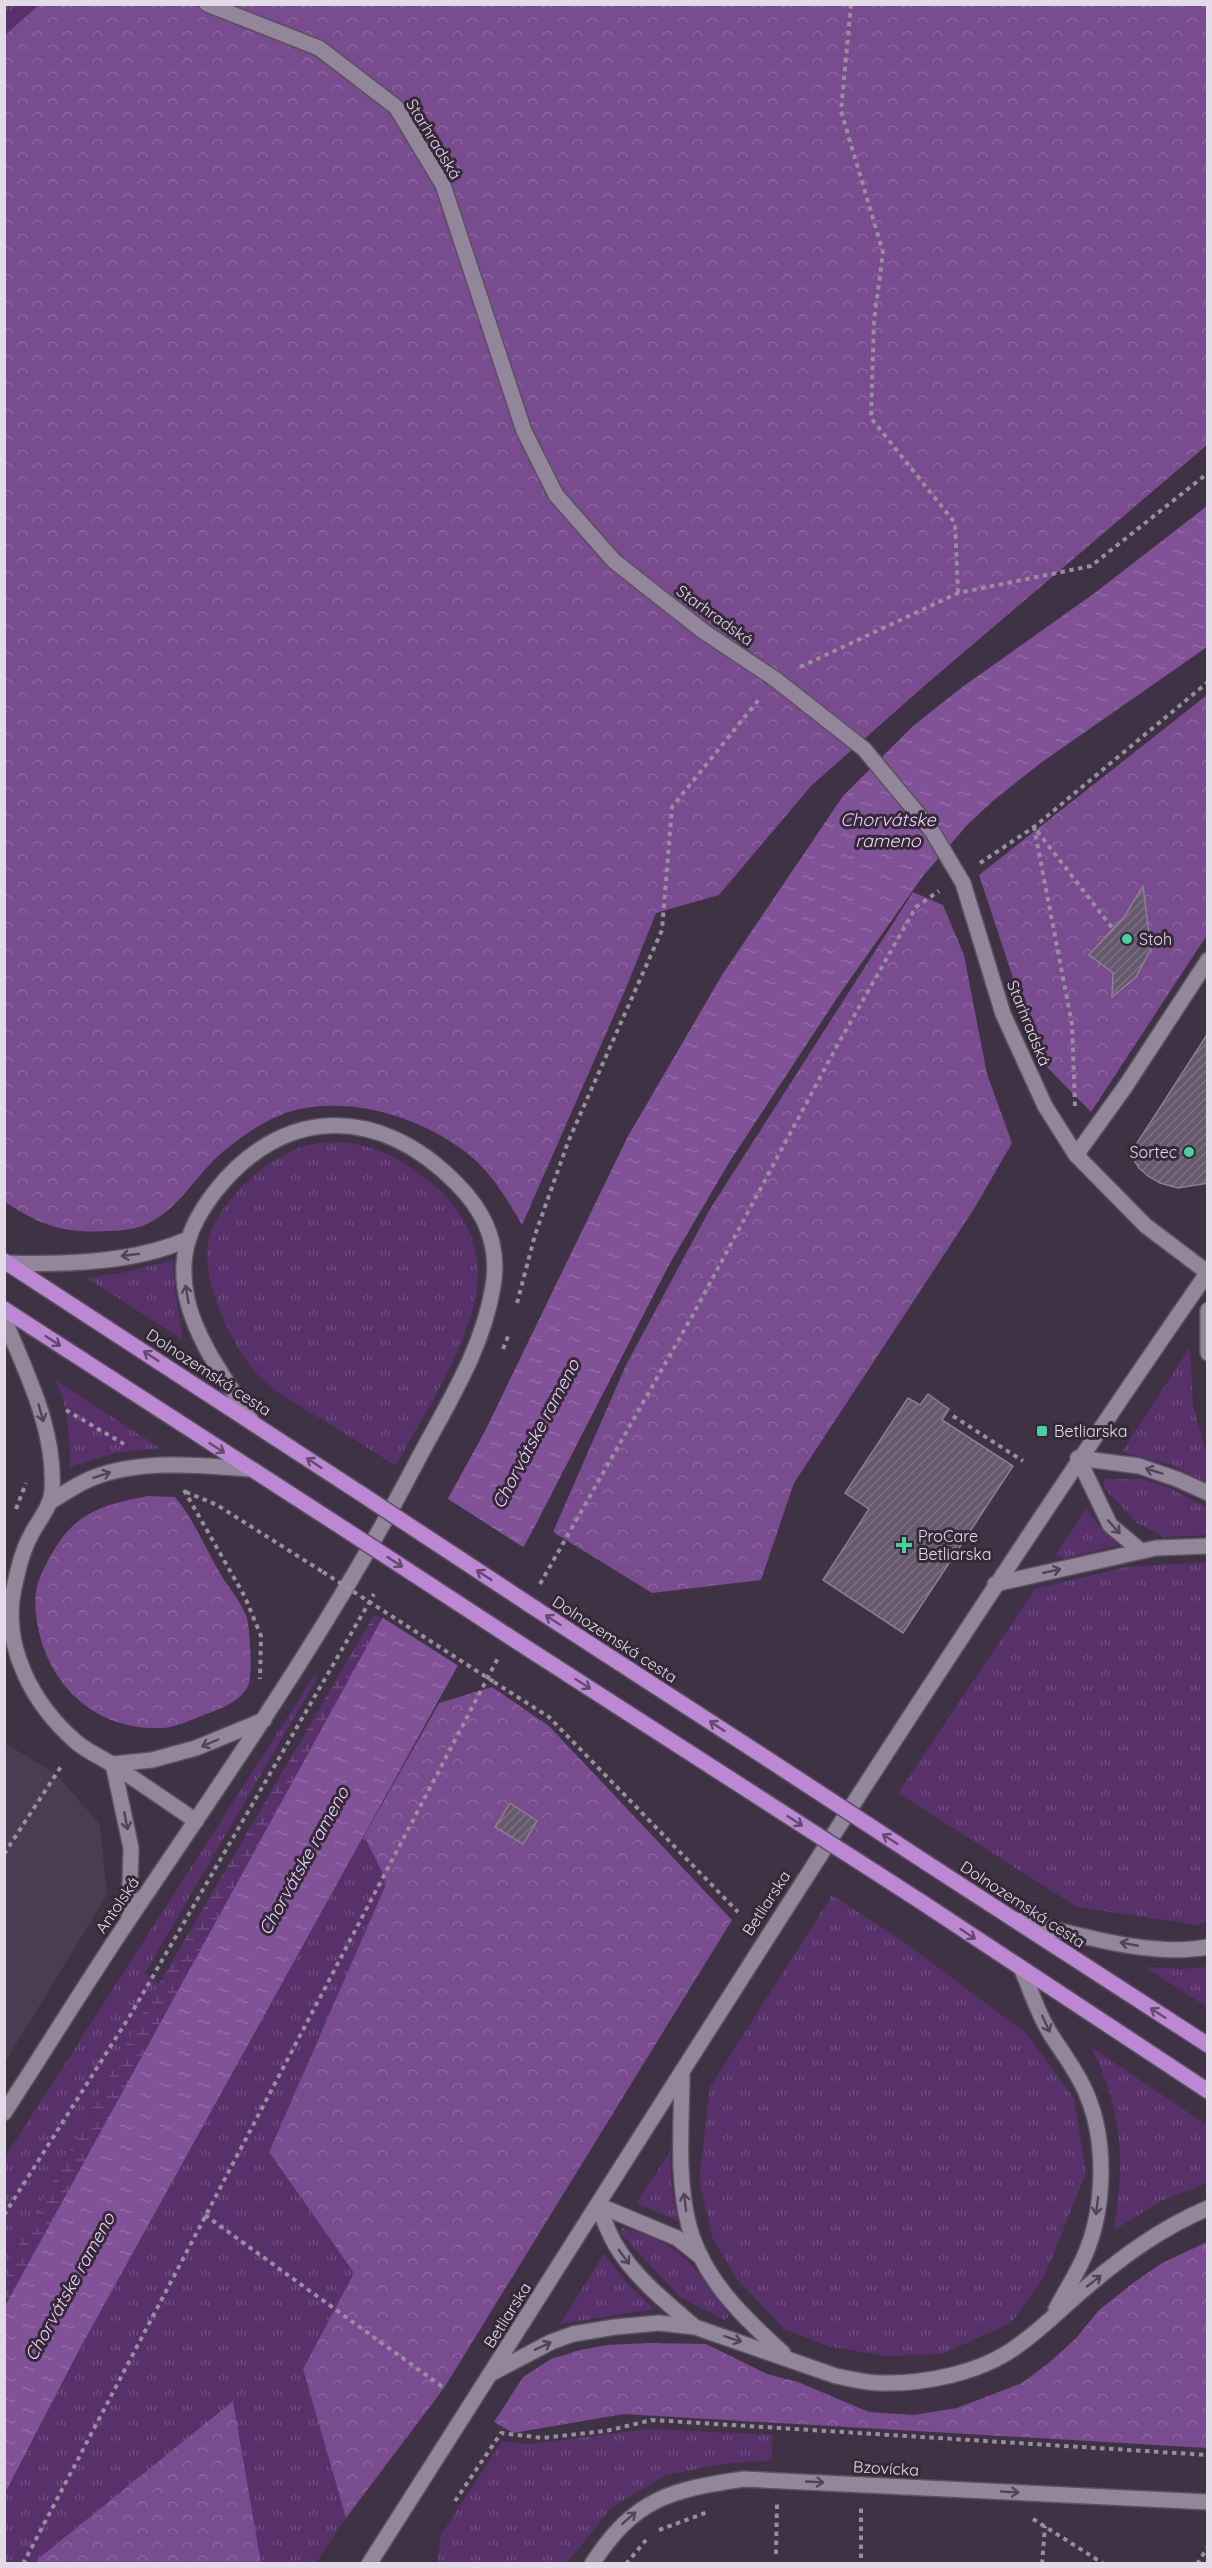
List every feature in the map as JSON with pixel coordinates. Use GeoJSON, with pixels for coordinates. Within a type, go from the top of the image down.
{"type":"FeatureCollection","features":[{"type":"Feature","properties":{"kind":"main road","name":"Dolnozemská cesta"},"geometry":{"type":"LineString","coordinates":[[6,1262],[1208,2045]]}},
{"type":"Feature","properties":{"kind":"main road"},"geometry":{"type":"LineString","coordinates":[[4,1309],[346,1530],[509,1646],[746,1789],[1208,2091]]}},
{"type":"Feature","properties":{"kind":"street","name":"Starhradská"},"geometry":{"type":"LineString","coordinates":[[207,4],[319,48],[396,107],[443,185],[524,431],[556,495],[614,561],[703,631],[775,679],[864,749],[932,831],[963,883],[1003,1014],[1045,1106],[1076,1155],[1146,1226],[1208,1273]]}},
{"type":"Feature","properties":{"kind":"street"},"geometry":{"type":"LineString","coordinates":[[1076,1155],[1125,1087],[1208,960]]}},
{"type":"Feature","properties":{"kind":"street","name":"Antolská"},"geometry":{"type":"LineString","coordinates":[[4,2113],[129,1920],[264,1720],[382,1528],[474,1353],[489,1311],[496,1268],[494,1252],[484,1220],[475,1204],[431,1159],[393,1136],[344,1126],[299,1130],[253,1154],[237,1166],[212,1196],[186,1240]]}},
{"type":"Feature","properties":{"kind":"street"},"geometry":{"type":"LineString","coordinates":[[6,1262],[60,1264],[79,1262],[164,1250],[186,1240],[184,1261],[187,1299],[199,1333],[251,1420]]}},
{"type":"Feature","properties":{"kind":"street","name":"Betliarska"},"geometry":{"type":"LineString","coordinates":[[369,2564],[766,1937],[995,1584],[1078,1458],[1208,1273]]}},
{"type":"Feature","properties":{"kind":"street"},"geometry":{"type":"LineString","coordinates":[[1208,1310],[1208,1353]]}},
{"type":"Feature","properties":{"kind":"street"},"geometry":{"type":"LineString","coordinates":[[4,1319],[34,1391],[52,1461],[50,1502]]}},
{"type":"Feature","properties":{"kind":"street"},"geometry":{"type":"LineString","coordinates":[[1078,1458],[1139,1466],[1208,1493]]}},
{"type":"Feature","properties":{"kind":"street"},"geometry":{"type":"LineString","coordinates":[[1078,1458],[1104,1516],[1118,1533],[1141,1551]]}},
{"type":"Feature","properties":{"kind":"street"},"geometry":{"type":"LineString","coordinates":[[196,1821],[77,1743],[48,1712],[23,1672],[15,1645],[10,1609],[16,1577],[30,1535],[50,1502],[80,1483],[117,1470],[147,1465],[162,1467],[200,1465],[249,1469]]}},
{"type":"Feature","properties":{"kind":"street"},"geometry":{"type":"LineString","coordinates":[[995,1584],[1156,1548],[1208,1546]]}},
{"type":"Feature","properties":{"kind":"street"},"geometry":{"type":"LineString","coordinates":[[112,1764],[152,1760],[196,1748],[264,1720]]}},
{"type":"Feature","properties":{"kind":"street"},"geometry":{"type":"LineString","coordinates":[[112,1764],[131,1848],[129,1920]]}},
{"type":"Feature","properties":{"kind":"street"},"geometry":{"type":"LineString","coordinates":[[1012,1919],[1158,1949],[1187,1951],[1208,1947]]}},
{"type":"Feature","properties":{"kind":"street"},"geometry":{"type":"LineString","coordinates":[[1022,1970],[1050,2032],[1072,2064],[1088,2096],[1098,2144],[1098,2204],[1093,2233],[1084,2258],[1050,2319]]}},
{"type":"Feature","properties":{"kind":"street"},"geometry":{"type":"LineString","coordinates":[[682,2072],[684,2201],[689,2228],[701,2257],[737,2310],[788,2357]]}},
{"type":"Feature","properties":{"kind":"street"},"geometry":{"type":"LineString","coordinates":[[598,2205],[669,2234],[701,2257]]}},
{"type":"Feature","properties":{"kind":"street"},"geometry":{"type":"LineString","coordinates":[[598,2205],[613,2241],[623,2257],[645,2283],[695,2327]]}},
{"type":"Feature","properties":{"kind":"street"},"geometry":{"type":"LineString","coordinates":[[492,2373],[533,2351],[573,2334],[615,2326],[659,2323],[695,2327],[788,2357],[836,2376],[880,2383],[926,2380],[978,2366],[1016,2347],[1156,2232],[1208,2208]]}},
{"type":"Feature","properties":{"kind":"street","name":"Bzovícka"},"geometry":{"type":"LineString","coordinates":[[592,2564],[623,2523],[653,2501],[681,2490],[744,2479],[1208,2502]]}},
{"type":"Feature","properties":{"kind":"path"},"geometry":{"type":"LineString","coordinates":[[851,4],[841,111],[883,252],[874,321],[871,418],[955,523],[958,592],[1090,566],[1208,473]]}},
{"type":"Feature","properties":{"kind":"path"},"geometry":{"type":"LineString","coordinates":[[975,867],[1034,827],[1208,682]]}},
{"type":"Feature","properties":{"kind":"path"},"geometry":{"type":"LineString","coordinates":[[1034,827],[1113,929]]}},
{"type":"Feature","properties":{"kind":"path"},"geometry":{"type":"LineString","coordinates":[[1034,827],[1072,1024],[1075,1107]]}},
{"type":"Feature","properties":{"kind":"path"},"geometry":{"type":"LineString","coordinates":[[538,1587],[695,1311],[838,1044],[916,907],[945,887]]}},
{"type":"Feature","properties":{"kind":"path"},"geometry":{"type":"LineString","coordinates":[[34,1391],[162,1467],[185,1492],[245,1597],[261,1636],[260,1682]]}},
{"type":"Feature","properties":{"kind":"path"},"geometry":{"type":"LineString","coordinates":[[953,1416],[1023,1461]]}},
{"type":"Feature","properties":{"kind":"path"},"geometry":{"type":"LineString","coordinates":[[15,1511],[27,1479]]}},
{"type":"Feature","properties":{"kind":"path"},"geometry":{"type":"LineString","coordinates":[[185,1492],[217,1504],[549,1717],[738,1912]]}},
{"type":"Feature","properties":{"kind":"path"},"geometry":{"type":"LineString","coordinates":[[23,2564],[205,2215],[509,1646]]}},
{"type":"Feature","properties":{"kind":"path"},"geometry":{"type":"LineString","coordinates":[[264,1720],[290,1738]]}},
{"type":"Feature","properties":{"kind":"path"},"geometry":{"type":"LineString","coordinates":[[4,1854],[62,1765]]}},
{"type":"Feature","properties":{"kind":"path"},"geometry":{"type":"LineString","coordinates":[[205,2215],[444,2388]]}},
{"type":"Feature","properties":{"kind":"path"},"geometry":{"type":"LineString","coordinates":[[455,2500],[501,2433],[543,2438],[606,2431],[652,2420],[1208,2455]]}},
{"type":"Feature","properties":{"kind":"path"},"geometry":{"type":"LineString","coordinates":[[766,2503],[777,2502],[776,2554]]}},
{"type":"Feature","properties":{"kind":"path"},"geometry":{"type":"LineString","coordinates":[[861,2558],[861,2506],[873,2507]]}},
{"type":"Feature","properties":{"kind":"path"},"geometry":{"type":"LineString","coordinates":[[626,2564],[653,2532],[709,2512]]}},
{"type":"Feature","properties":{"kind":"path"},"geometry":{"type":"LineString","coordinates":[[1038,2516],[1027,2515],[1104,2564]]}},
{"type":"Feature","properties":{"kind":"path"},"geometry":{"type":"LineString","coordinates":[[1042,2564],[1045,2526]]}},
{"type":"Feature","properties":{"kind":"path"},"geometry":{"type":"LineString","coordinates":[[1197,2564],[1208,2547]]}},
{"type":"Feature","properties":{"kind":"shaded area"},"geometry":{"type":"Polygon","coordinates":[[[5,1743],[57,1775],[100,1825],[107,1895],[5,2062],[5,1743]]]}},
{"type":"Feature","properties":{"kind":"green space"},"geometry":{"type":"Polygon","coordinates":[[[5,4],[40,4],[40,5],[5,35],[5,4]]]}},
{"type":"Feature","properties":{"kind":"green space"},"geometry":{"type":"Polygon","coordinates":[[[40,4],[1207,5],[1207,445],[923,687],[811,786],[719,895],[656,913],[626,988],[522,1225],[491,1177],[467,1153],[431,1130],[411,1121],[369,1109],[348,1106],[295,1110],[246,1134],[218,1156],[168,1211],[142,1226],[92,1232],[65,1229],[41,1222],[5,1202],[4,36],[40,4]]]}},
{"type":"Feature","properties":{"kind":"green space"},"geometry":{"type":"Polygon","coordinates":[[[1207,695],[1207,935],[1091,1112],[1040,1060],[979,875],[1207,695]]]}},
{"type":"Feature","properties":{"kind":"green space"},"geometry":{"type":"Polygon","coordinates":[[[913,892],[943,905],[964,955],[987,1074],[1012,1143],[974,1209],[794,1483],[761,1580],[652,1593],[553,1532],[626,1365],[710,1209],[913,892]]]}},
{"type":"Feature","properties":{"kind":"green space"},"geometry":{"type":"Polygon","coordinates":[[[345,1142],[372,1148],[392,1156],[412,1168],[443,1193],[465,1224],[475,1248],[477,1260],[476,1296],[460,1346],[435,1397],[396,1466],[282,1395],[256,1373],[246,1361],[219,1309],[209,1271],[207,1254],[209,1238],[215,1223],[224,1208],[250,1179],[281,1156],[297,1149],[317,1143],[345,1142]]]}},
{"type":"Feature","properties":{"kind":"green space"},"geometry":{"type":"Polygon","coordinates":[[[173,1260],[183,1340],[87,1278],[122,1273],[173,1260]]]}},
{"type":"Feature","properties":{"kind":"green space"},"geometry":{"type":"Polygon","coordinates":[[[1190,1347],[1193,1406],[1207,1456],[1207,1483],[1172,1465],[1122,1452],[1190,1347]]]}},
{"type":"Feature","properties":{"kind":"green space"},"geometry":{"type":"Polygon","coordinates":[[[55,1380],[160,1448],[115,1453],[70,1467],[68,1422],[55,1380]]]}},
{"type":"Feature","properties":{"kind":"green space"},"geometry":{"type":"Polygon","coordinates":[[[1104,1479],[1141,1479],[1170,1488],[1207,1508],[1207,1535],[1164,1537],[1137,1523],[1104,1488],[1104,1479]]]}},
{"type":"Feature","properties":{"kind":"green space"},"geometry":{"type":"Polygon","coordinates":[[[148,1496],[175,1497],[182,1506],[245,1612],[250,1642],[250,1681],[244,1692],[229,1704],[216,1710],[165,1728],[140,1727],[104,1717],[73,1695],[51,1665],[43,1646],[35,1601],[41,1575],[60,1540],[71,1528],[82,1518],[95,1511],[148,1496]]]}},
{"type":"Feature","properties":{"kind":"green space"},"geometry":{"type":"Polygon","coordinates":[[[1086,1508],[1100,1527],[1118,1545],[1064,1559],[1056,1555],[1086,1508]]]}},
{"type":"Feature","properties":{"kind":"green space"},"geometry":{"type":"Polygon","coordinates":[[[1207,1562],[1207,1921],[1198,1925],[1077,1907],[898,1793],[1035,1589],[1126,1567],[1207,1562]]]}},
{"type":"Feature","properties":{"kind":"green space"},"geometry":{"type":"Polygon","coordinates":[[[374,1615],[382,1619],[5,2306],[5,2270],[159,1984],[374,1615]]]}},
{"type":"Feature","properties":{"kind":"green space"},"geometry":{"type":"Polygon","coordinates":[[[314,1676],[318,1677],[145,1973],[159,1984],[5,2270],[5,2157],[314,1676]]]}},
{"type":"Feature","properties":{"kind":"green space"},"geometry":{"type":"Polygon","coordinates":[[[492,1687],[549,1726],[732,1920],[444,2388],[346,2518],[303,2369],[354,2273],[269,2152],[387,1882],[364,1836],[439,1703],[492,1687]]]}},
{"type":"Feature","properties":{"kind":"green space"},"geometry":{"type":"Polygon","coordinates":[[[364,1836],[387,1882],[269,2152],[354,2273],[303,2369],[346,2518],[316,2563],[261,2563],[233,2402],[36,2563],[5,2563],[4,2493],[78,2352],[364,1836]]]}},
{"type":"Feature","properties":{"kind":"green space"},"geometry":{"type":"Polygon","coordinates":[[[832,1895],[897,1937],[1027,2034],[1074,2098],[1086,2173],[1045,2275],[1011,2323],[942,2354],[886,2356],[827,2346],[784,2329],[737,2279],[713,2239],[699,2181],[710,2087],[832,1895]]]}},
{"type":"Feature","properties":{"kind":"green space"},"geometry":{"type":"Polygon","coordinates":[[[1145,1967],[1183,1969],[1207,1967],[1207,2007],[1145,1967]]]}},
{"type":"Feature","properties":{"kind":"green space"},"geometry":{"type":"Polygon","coordinates":[[[1091,2047],[1207,2125],[1207,2183],[1161,2201],[1114,2230],[1120,2181],[1119,2137],[1110,2093],[1091,2047]]]}},
{"type":"Feature","properties":{"kind":"green space"},"geometry":{"type":"Polygon","coordinates":[[[670,2152],[672,2189],[678,2221],[636,2203],[670,2152]]]}},
{"type":"Feature","properties":{"kind":"green space"},"geometry":{"type":"Polygon","coordinates":[[[622,2228],[659,2240],[686,2259],[708,2285],[729,2316],[725,2320],[681,2298],[619,2232],[622,2228]]]}},
{"type":"Feature","properties":{"kind":"green space"},"geometry":{"type":"Polygon","coordinates":[[[1207,2242],[1207,2448],[624,2414],[513,2433],[494,2422],[523,2377],[551,2359],[607,2345],[648,2343],[706,2344],[767,2374],[798,2382],[869,2412],[914,2415],[957,2408],[1022,2383],[1050,2362],[1077,2337],[1099,2310],[1133,2283],[1162,2263],[1207,2242]]]}},
{"type":"Feature","properties":{"kind":"green space"},"geometry":{"type":"Polygon","coordinates":[[[604,2253],[626,2282],[654,2309],[560,2324],[604,2253]]]}},
{"type":"Feature","properties":{"kind":"green space"},"geometry":{"type":"Polygon","coordinates":[[[233,2401],[261,2563],[36,2563],[38,2559],[233,2401]]]}},
{"type":"Feature","properties":{"kind":"green space"},"geometry":{"type":"Polygon","coordinates":[[[649,2429],[773,2435],[772,2460],[722,2464],[666,2475],[611,2508],[567,2563],[437,2563],[441,2535],[502,2441],[529,2444],[649,2429]]]}},
{"type":"Feature","properties":{"kind":"water","name":"Chorvátske rameno"},"geometry":{"type":"Polygon","coordinates":[[[1207,506],[1207,647],[1042,762],[968,824],[923,876],[841,992],[730,1161],[670,1263],[534,1528],[78,2352],[5,2493],[5,2306],[485,1431],[627,1138],[722,975],[843,796],[913,726],[961,688],[1096,592],[1207,506]]]}},
{"type":"Feature","properties":{"kind":"pier"},"geometry":{"type":"Polygon","coordinates":[[[445,1497],[526,1549],[462,1668],[380,1616],[445,1497]]]}},
{"type":"Feature","properties":{"kind":"building","name":"Stoh"},"geometry":{"type":"Polygon","coordinates":[[[1143,886],[1151,949],[1136,977],[1112,997],[1113,973],[1089,955],[1124,917],[1143,886]]]}},
{"type":"Feature","properties":{"kind":"building"},"geometry":{"type":"Polygon","coordinates":[[[1208,1033],[1208,1183],[1178,1188],[1160,1183],[1148,1176],[1139,1168],[1130,1154],[1208,1033]]]}},
{"type":"Feature","properties":{"kind":"building","name":"ProCare Betliarska"},"geometry":{"type":"Polygon","coordinates":[[[928,1394],[949,1409],[942,1420],[1013,1466],[903,1633],[823,1580],[869,1509],[845,1493],[908,1398],[920,1405],[928,1394]]]}},
{"type":"Feature","properties":{"kind":"building"},"geometry":{"type":"Polygon","coordinates":[[[510,1803],[537,1821],[523,1844],[495,1827],[510,1803]]]}},
{"type":"Feature","properties":{"kind":"place","name":"Stoh"},"geometry":{"type":"Point","coordinates":[1127,939]}},
{"type":"Feature","properties":{"kind":"place","name":"Sortec"},"geometry":{"type":"Point","coordinates":[1189,1152]}},
{"type":"Feature","properties":{"kind":"place","name":"Betliarska"},"geometry":{"type":"Point","coordinates":[1042,1431]}},
{"type":"Feature","properties":{"kind":"place","name":"ProCare Betliarska"},"geometry":{"type":"Point","coordinates":[904,1545]}}]}
